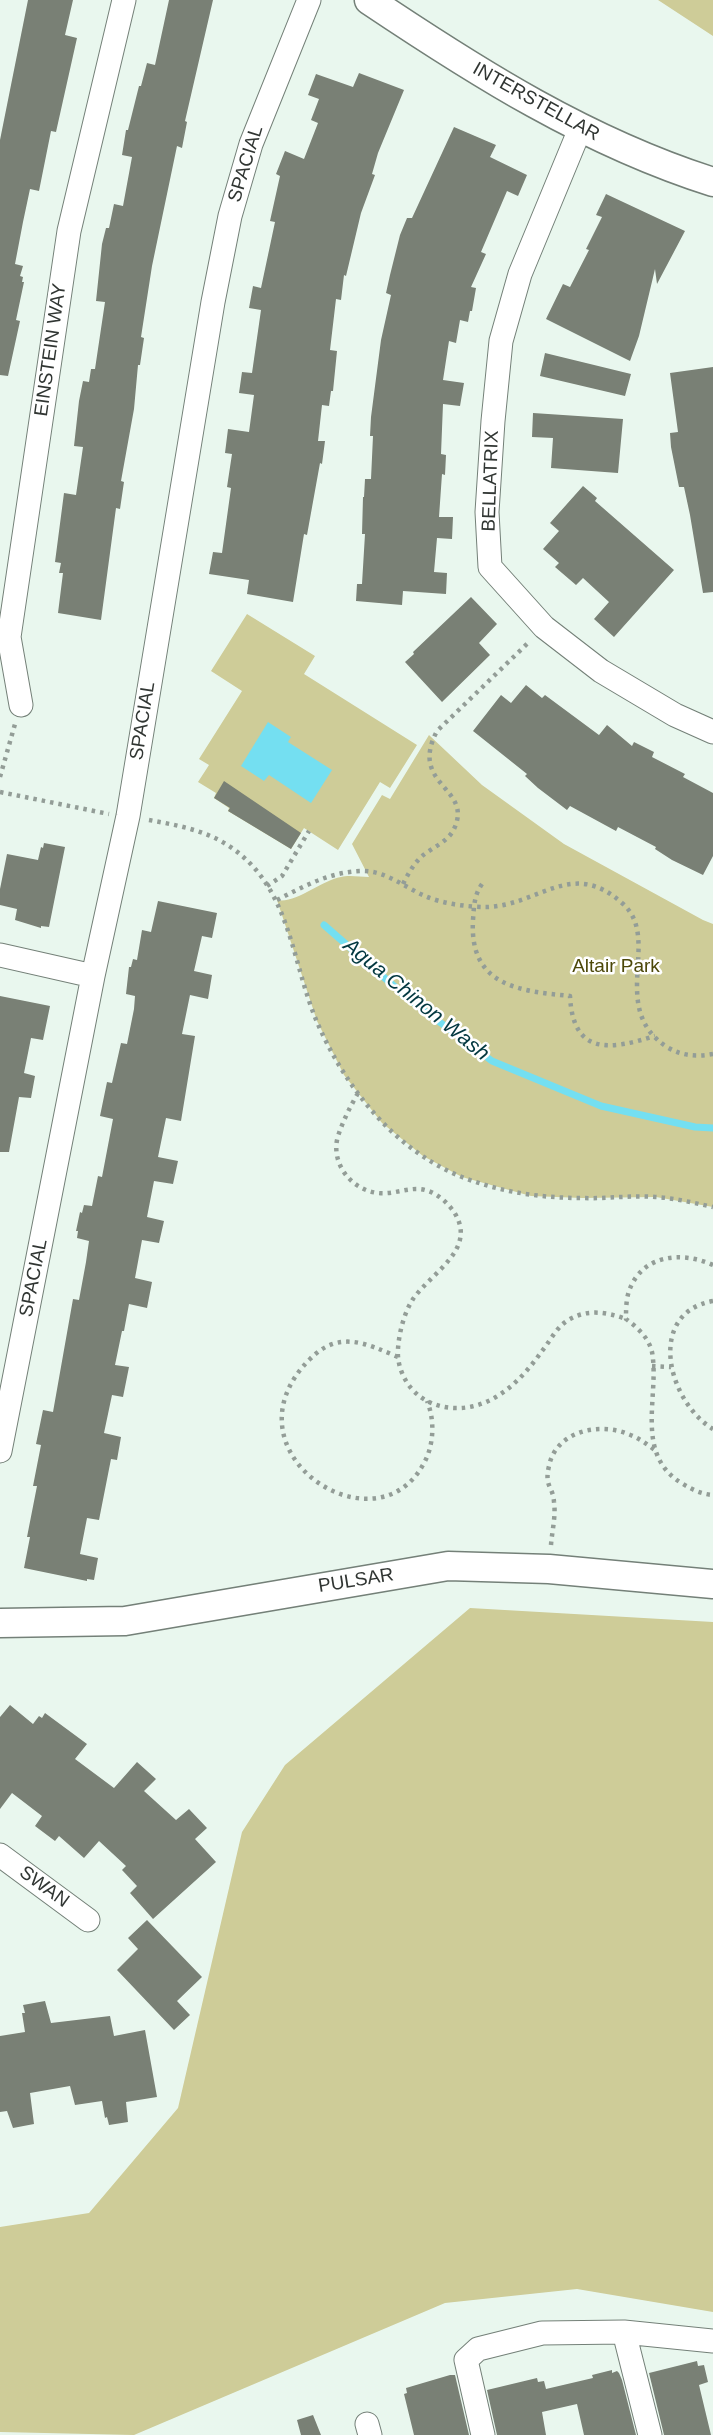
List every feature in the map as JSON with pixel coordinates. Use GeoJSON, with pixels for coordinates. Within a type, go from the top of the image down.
{"type":"FeatureCollection","features":[{"type":"Feature","properties":{"kind":"street","name":"EINSTEIN WAY"},"geometry":{"type":"LineString","coordinates":[[21,705],[9,637],[69,231],[124,0]]}},
{"type":"Feature","properties":{"kind":"street","name":"SPACIAL"},"geometry":{"type":"LineString","coordinates":[[0,1451],[93,976],[128,816],[213,302],[230,216],[251,144],[309,0]]}},
{"type":"Feature","properties":{"kind":"street","name":"INTERSTELLAR"},"geometry":{"type":"LineString","coordinates":[[369,0],[505,88],[580,129],[639,155],[713,182]]}},
{"type":"Feature","properties":{"kind":"street","name":"BELLATRIX"},"geometry":{"type":"LineString","coordinates":[[580,129],[520,274],[501,341],[487,512],[490,566],[544,627],[601,671],[675,715],[713,732]]}},
{"type":"Feature","properties":{"kind":"street"},"geometry":{"type":"LineString","coordinates":[[0,955],[93,976]]}},
{"type":"Feature","properties":{"kind":"street","name":"PULSAR"},"geometry":{"type":"LineString","coordinates":[[0,1623],[125,1621],[448,1566],[549,1569],[713,1584]]}},
{"type":"Feature","properties":{"kind":"street","name":"SWAN"},"geometry":{"type":"LineString","coordinates":[[0,1855],[88,1920]]}},
{"type":"Feature","properties":{"kind":"street"},"geometry":{"type":"LineString","coordinates":[[483,2435],[466,2360],[478,2349],[542,2333],[624,2332],[713,2340]]}},
{"type":"Feature","properties":{"kind":"street"},"geometry":{"type":"LineString","coordinates":[[624,2332],[650,2435]]}},
{"type":"Feature","properties":{"kind":"path"},"geometry":{"type":"LineString","coordinates":[[403,884],[414,864],[454,830],[457,818],[456,804],[451,792],[434,775],[430,766],[428,754],[438,731],[544,627]]}},
{"type":"Feature","properties":{"kind":"path"},"geometry":{"type":"LineString","coordinates":[[0,778],[21,705]]}},
{"type":"Feature","properties":{"kind":"path"},"geometry":{"type":"LineString","coordinates":[[0,792],[113,814]]}},
{"type":"Feature","properties":{"kind":"path"},"geometry":{"type":"LineString","coordinates":[[142,818],[187,827],[229,846],[254,869],[277,900],[317,1021],[344,1075],[382,1123],[423,1156],[462,1177],[531,1196],[656,1197],[713,1207]]}},
{"type":"Feature","properties":{"kind":"path"},"geometry":{"type":"LineString","coordinates":[[267,886],[282,876],[309,831]]}},
{"type":"Feature","properties":{"kind":"path"},"geometry":{"type":"LineString","coordinates":[[277,900],[320,878],[366,870],[387,876],[427,897],[448,903],[474,905],[508,904],[574,882],[587,884],[614,895],[625,905],[638,930],[638,1004],[643,1019],[655,1036],[687,1056],[713,1054]]}},
{"type":"Feature","properties":{"kind":"path"},"geometry":{"type":"LineString","coordinates":[[482,884],[474,905],[474,942],[485,966],[496,978],[525,992],[570,996],[573,1024],[579,1033],[596,1044],[626,1045],[655,1036]]}},
{"type":"Feature","properties":{"kind":"path"},"geometry":{"type":"LineString","coordinates":[[358,1093],[337,1138],[339,1164],[346,1175],[356,1186],[378,1193],[412,1189],[437,1195],[448,1203],[461,1228],[461,1240],[457,1250],[423,1287],[406,1312],[398,1357],[408,1384],[415,1393],[438,1406],[471,1409],[509,1389],[566,1321],[580,1314],[596,1312],[626,1319],[637,1326],[652,1351],[651,1432],[664,1468],[676,1480],[702,1494],[713,1494]]}},
{"type":"Feature","properties":{"kind":"path"},"geometry":{"type":"LineString","coordinates":[[626,1319],[630,1289],[638,1275],[654,1262],[670,1256],[696,1257],[713,1265]]}},
{"type":"Feature","properties":{"kind":"path"},"geometry":{"type":"LineString","coordinates":[[713,1301],[700,1303],[688,1311],[678,1325],[672,1341],[671,1367],[678,1391],[686,1405],[696,1417],[713,1429]]}},
{"type":"Feature","properties":{"kind":"path"},"geometry":{"type":"LineString","coordinates":[[398,1357],[362,1343],[348,1341],[334,1341],[319,1350],[291,1383],[283,1399],[284,1437],[291,1455],[310,1476],[331,1492],[365,1499],[398,1491],[421,1470],[429,1454],[433,1422],[428,1402]]}},
{"type":"Feature","properties":{"kind":"path"},"geometry":{"type":"LineString","coordinates":[[652,1366],[671,1367]]}},
{"type":"Feature","properties":{"kind":"path"},"geometry":{"type":"LineString","coordinates":[[549,1569],[555,1505],[547,1479],[552,1454],[573,1434],[610,1430],[626,1432],[656,1451]]}},
{"type":"Feature","properties":{"kind":"green space"},"geometry":{"type":"Polygon","coordinates":[[[658,0],[713,0],[713,36],[658,0]]]}},
{"type":"Feature","properties":{"kind":"green space"},"geometry":{"type":"Polygon","coordinates":[[[247,614],[315,656],[304,674],[417,745],[390,788],[380,782],[338,850],[304,828],[291,849],[228,811],[229,808],[214,798],[216,793],[198,782],[209,765],[199,759],[242,691],[211,671],[247,614]]]}},
{"type":"Feature","properties":{"kind":"green space","name":"Altair Park"},"geometry":{"type":"Polygon","coordinates":[[[429,735],[482,785],[564,844],[713,924],[713,1207],[656,1197],[531,1196],[462,1177],[423,1156],[382,1123],[344,1075],[317,1021],[277,900],[292,899],[341,877],[369,877],[352,844],[382,795],[390,799],[429,735]]]}},
{"type":"Feature","properties":{"kind":"green space"},"geometry":{"type":"Polygon","coordinates":[[[470,1608],[713,1622],[713,2312],[577,2289],[445,2303],[134,2435],[0,2432],[0,2227],[89,2213],[178,2108],[242,1832],[285,1765],[470,1608]]]}},
{"type":"Feature","properties":{"kind":"water"},"geometry":{"type":"Polygon","coordinates":[[[268,722],[291,737],[288,742],[332,770],[311,803],[269,775],[264,781],[241,766],[268,722]]]}},
{"type":"Feature","properties":{"kind":"building"},"geometry":{"type":"Polygon","coordinates":[[[28,0],[73,0],[65,35],[77,38],[56,132],[51,131],[39,191],[30,189],[23,222],[15,264],[23,266],[20,276],[24,282],[16,320],[20,321],[8,376],[0,375],[0,140],[28,0]]]}},
{"type":"Feature","properties":{"kind":"building"},"geometry":{"type":"Polygon","coordinates":[[[169,0],[213,0],[185,121],[182,148],[177,146],[152,266],[134,409],[121,481],[124,482],[120,509],[116,508],[101,620],[58,613],[63,573],[59,573],[61,563],[55,562],[64,493],[76,495],[83,447],[74,446],[79,401],[83,381],[89,382],[91,369],[95,369],[105,302],[96,301],[102,244],[106,228],[109,228],[114,204],[123,206],[132,157],[122,155],[126,130],[147,63],[155,65],[169,0]]]}},
{"type":"Feature","properties":{"kind":"building"},"geometry":{"type":"Polygon","coordinates":[[[359,73],[404,90],[378,153],[372,174],[375,175],[361,213],[346,276],[344,275],[341,300],[336,299],[330,350],[337,351],[333,391],[329,406],[322,405],[318,441],[325,441],[322,464],[320,463],[307,535],[304,534],[293,602],[247,594],[249,580],[209,574],[213,552],[222,553],[231,488],[227,487],[232,454],[225,453],[228,429],[249,432],[254,395],[239,393],[242,372],[252,373],[261,310],[249,308],[253,286],[261,288],[275,222],[270,221],[280,176],[276,174],[285,151],[304,159],[318,123],[311,120],[319,99],[308,95],[316,74],[353,87],[359,73]]]}},
{"type":"Feature","properties":{"kind":"building"},"geometry":{"type":"Polygon","coordinates":[[[454,127],[496,145],[490,157],[527,175],[518,196],[507,191],[481,252],[486,254],[471,287],[476,288],[468,322],[460,320],[456,343],[449,341],[443,380],[464,383],[460,406],[443,404],[441,454],[446,455],[439,517],[453,517],[452,539],[437,538],[434,572],[447,573],[446,594],[403,591],[402,605],[356,601],[357,584],[362,584],[365,479],[371,479],[371,417],[381,340],[391,295],[386,293],[400,235],[407,218],[412,218],[454,127]]]}},
{"type":"Feature","properties":{"kind":"building"},"geometry":{"type":"Polygon","coordinates":[[[606,194],[685,231],[657,284],[655,269],[639,336],[630,361],[546,319],[563,284],[570,287],[589,250],[586,249],[602,217],[596,215],[606,194]]]}},
{"type":"Feature","properties":{"kind":"building"},"geometry":{"type":"Polygon","coordinates":[[[545,353],[631,374],[625,396],[540,376],[545,353]]]}},
{"type":"Feature","properties":{"kind":"building"},"geometry":{"type":"Polygon","coordinates":[[[713,367],[713,592],[703,593],[684,487],[679,487],[671,447],[670,433],[678,432],[670,373],[713,367]]]}},
{"type":"Feature","properties":{"kind":"building"},"geometry":{"type":"Polygon","coordinates":[[[533,413],[623,419],[618,473],[551,468],[553,438],[532,437],[533,413]]]}},
{"type":"Feature","properties":{"kind":"building"},"geometry":{"type":"Polygon","coordinates":[[[583,486],[597,498],[595,501],[674,570],[614,637],[594,619],[609,602],[583,578],[576,585],[555,567],[559,563],[543,549],[559,531],[550,523],[583,486]]]}},
{"type":"Feature","properties":{"kind":"building"},"geometry":{"type":"Polygon","coordinates":[[[471,597],[497,624],[479,643],[490,655],[442,702],[405,662],[471,597]]]}},
{"type":"Feature","properties":{"kind":"building"},"geometry":{"type":"Polygon","coordinates":[[[526,685],[542,698],[545,695],[599,735],[607,725],[632,746],[634,742],[654,752],[652,757],[685,774],[683,777],[713,793],[713,856],[703,875],[672,860],[655,849],[656,847],[618,827],[616,831],[570,806],[567,810],[473,731],[501,695],[511,703],[526,685]]]}},
{"type":"Feature","properties":{"kind":"building"},"geometry":{"type":"Polygon","coordinates":[[[224,781],[301,833],[291,849],[228,811],[230,808],[214,798],[224,781]]]}},
{"type":"Feature","properties":{"kind":"building"},"geometry":{"type":"Polygon","coordinates":[[[44,843],[65,847],[49,927],[41,928],[15,920],[17,909],[0,905],[0,889],[7,854],[38,860],[44,843]]]}},
{"type":"Feature","properties":{"kind":"building"},"geometry":{"type":"Polygon","coordinates":[[[158,901],[217,913],[212,938],[202,936],[194,971],[212,975],[208,999],[190,995],[182,1034],[195,1036],[181,1121],[166,1118],[158,1157],[178,1161],[173,1184],[154,1181],[147,1217],[164,1221],[159,1243],[142,1240],[135,1278],[152,1282],[147,1308],[129,1304],[122,1331],[115,1365],[129,1367],[123,1397],[112,1395],[104,1433],[121,1437],[117,1460],[111,1459],[99,1520],[87,1518],[80,1554],[98,1558],[94,1580],[87,1581],[24,1568],[37,1486],[33,1486],[41,1445],[36,1444],[43,1410],[53,1412],[73,1299],[79,1300],[89,1241],[77,1238],[76,1231],[80,1212],[82,1213],[84,1205],[92,1206],[98,1176],[102,1177],[113,1119],[100,1116],[107,1082],[112,1083],[121,1043],[127,1044],[134,1009],[135,996],[126,994],[129,967],[133,959],[137,960],[142,930],[151,932],[158,901]]]}},
{"type":"Feature","properties":{"kind":"building"},"geometry":{"type":"Polygon","coordinates":[[[0,996],[50,1006],[43,1040],[31,1038],[24,1073],[35,1076],[31,1098],[19,1097],[9,1152],[0,1152],[0,996]]]}},
{"type":"Feature","properties":{"kind":"building"},"geometry":{"type":"Polygon","coordinates":[[[10,1705],[33,1724],[45,1713],[87,1744],[75,1759],[114,1788],[137,1762],[156,1779],[144,1791],[176,1820],[189,1809],[207,1828],[195,1839],[216,1862],[153,1919],[130,1893],[137,1886],[122,1870],[126,1866],[99,1841],[84,1858],[59,1836],[55,1841],[35,1826],[42,1816],[12,1793],[0,1809],[0,1717],[10,1705]]]}},
{"type":"Feature","properties":{"kind":"building"},"geometry":{"type":"Polygon","coordinates":[[[147,1920],[202,1977],[177,2001],[190,2015],[174,2030],[117,1970],[138,1949],[128,1938],[147,1920]]]}},
{"type":"Feature","properties":{"kind":"building"},"geometry":{"type":"Polygon","coordinates":[[[45,2001],[51,2023],[110,2016],[114,2036],[145,2030],[157,2097],[126,2102],[128,2122],[109,2125],[102,2101],[75,2105],[70,2086],[30,2093],[34,2124],[13,2128],[7,2111],[0,2112],[0,2036],[25,2032],[23,2005],[45,2001]]]}},
{"type":"Feature","properties":{"kind":"building"},"geometry":{"type":"Polygon","coordinates":[[[697,2361],[698,2366],[704,2365],[708,2382],[699,2385],[711,2435],[664,2435],[649,2373],[697,2361]]]}},
{"type":"Feature","properties":{"kind":"building"},"geometry":{"type":"Polygon","coordinates":[[[612,2370],[612,2373],[619,2373],[622,2380],[636,2435],[584,2435],[577,2404],[542,2412],[546,2435],[497,2435],[487,2390],[537,2378],[538,2382],[544,2381],[546,2389],[593,2378],[592,2375],[612,2370]]]}},
{"type":"Feature","properties":{"kind":"building"},"geometry":{"type":"Polygon","coordinates":[[[455,2375],[469,2435],[414,2435],[404,2394],[407,2393],[406,2388],[455,2375]]]}},
{"type":"Feature","properties":{"kind":"building"},"geometry":{"type":"Polygon","coordinates":[[[313,2415],[321,2435],[301,2435],[297,2420],[313,2415]]]}},
{"type":"Feature","properties":{"kind":"waterway","name":"Agua Chinon Wash"},"geometry":{"type":"LineString","coordinates":[[324,925],[410,1000],[492,1061],[601,1106],[695,1127],[713,1128]]}}]}
